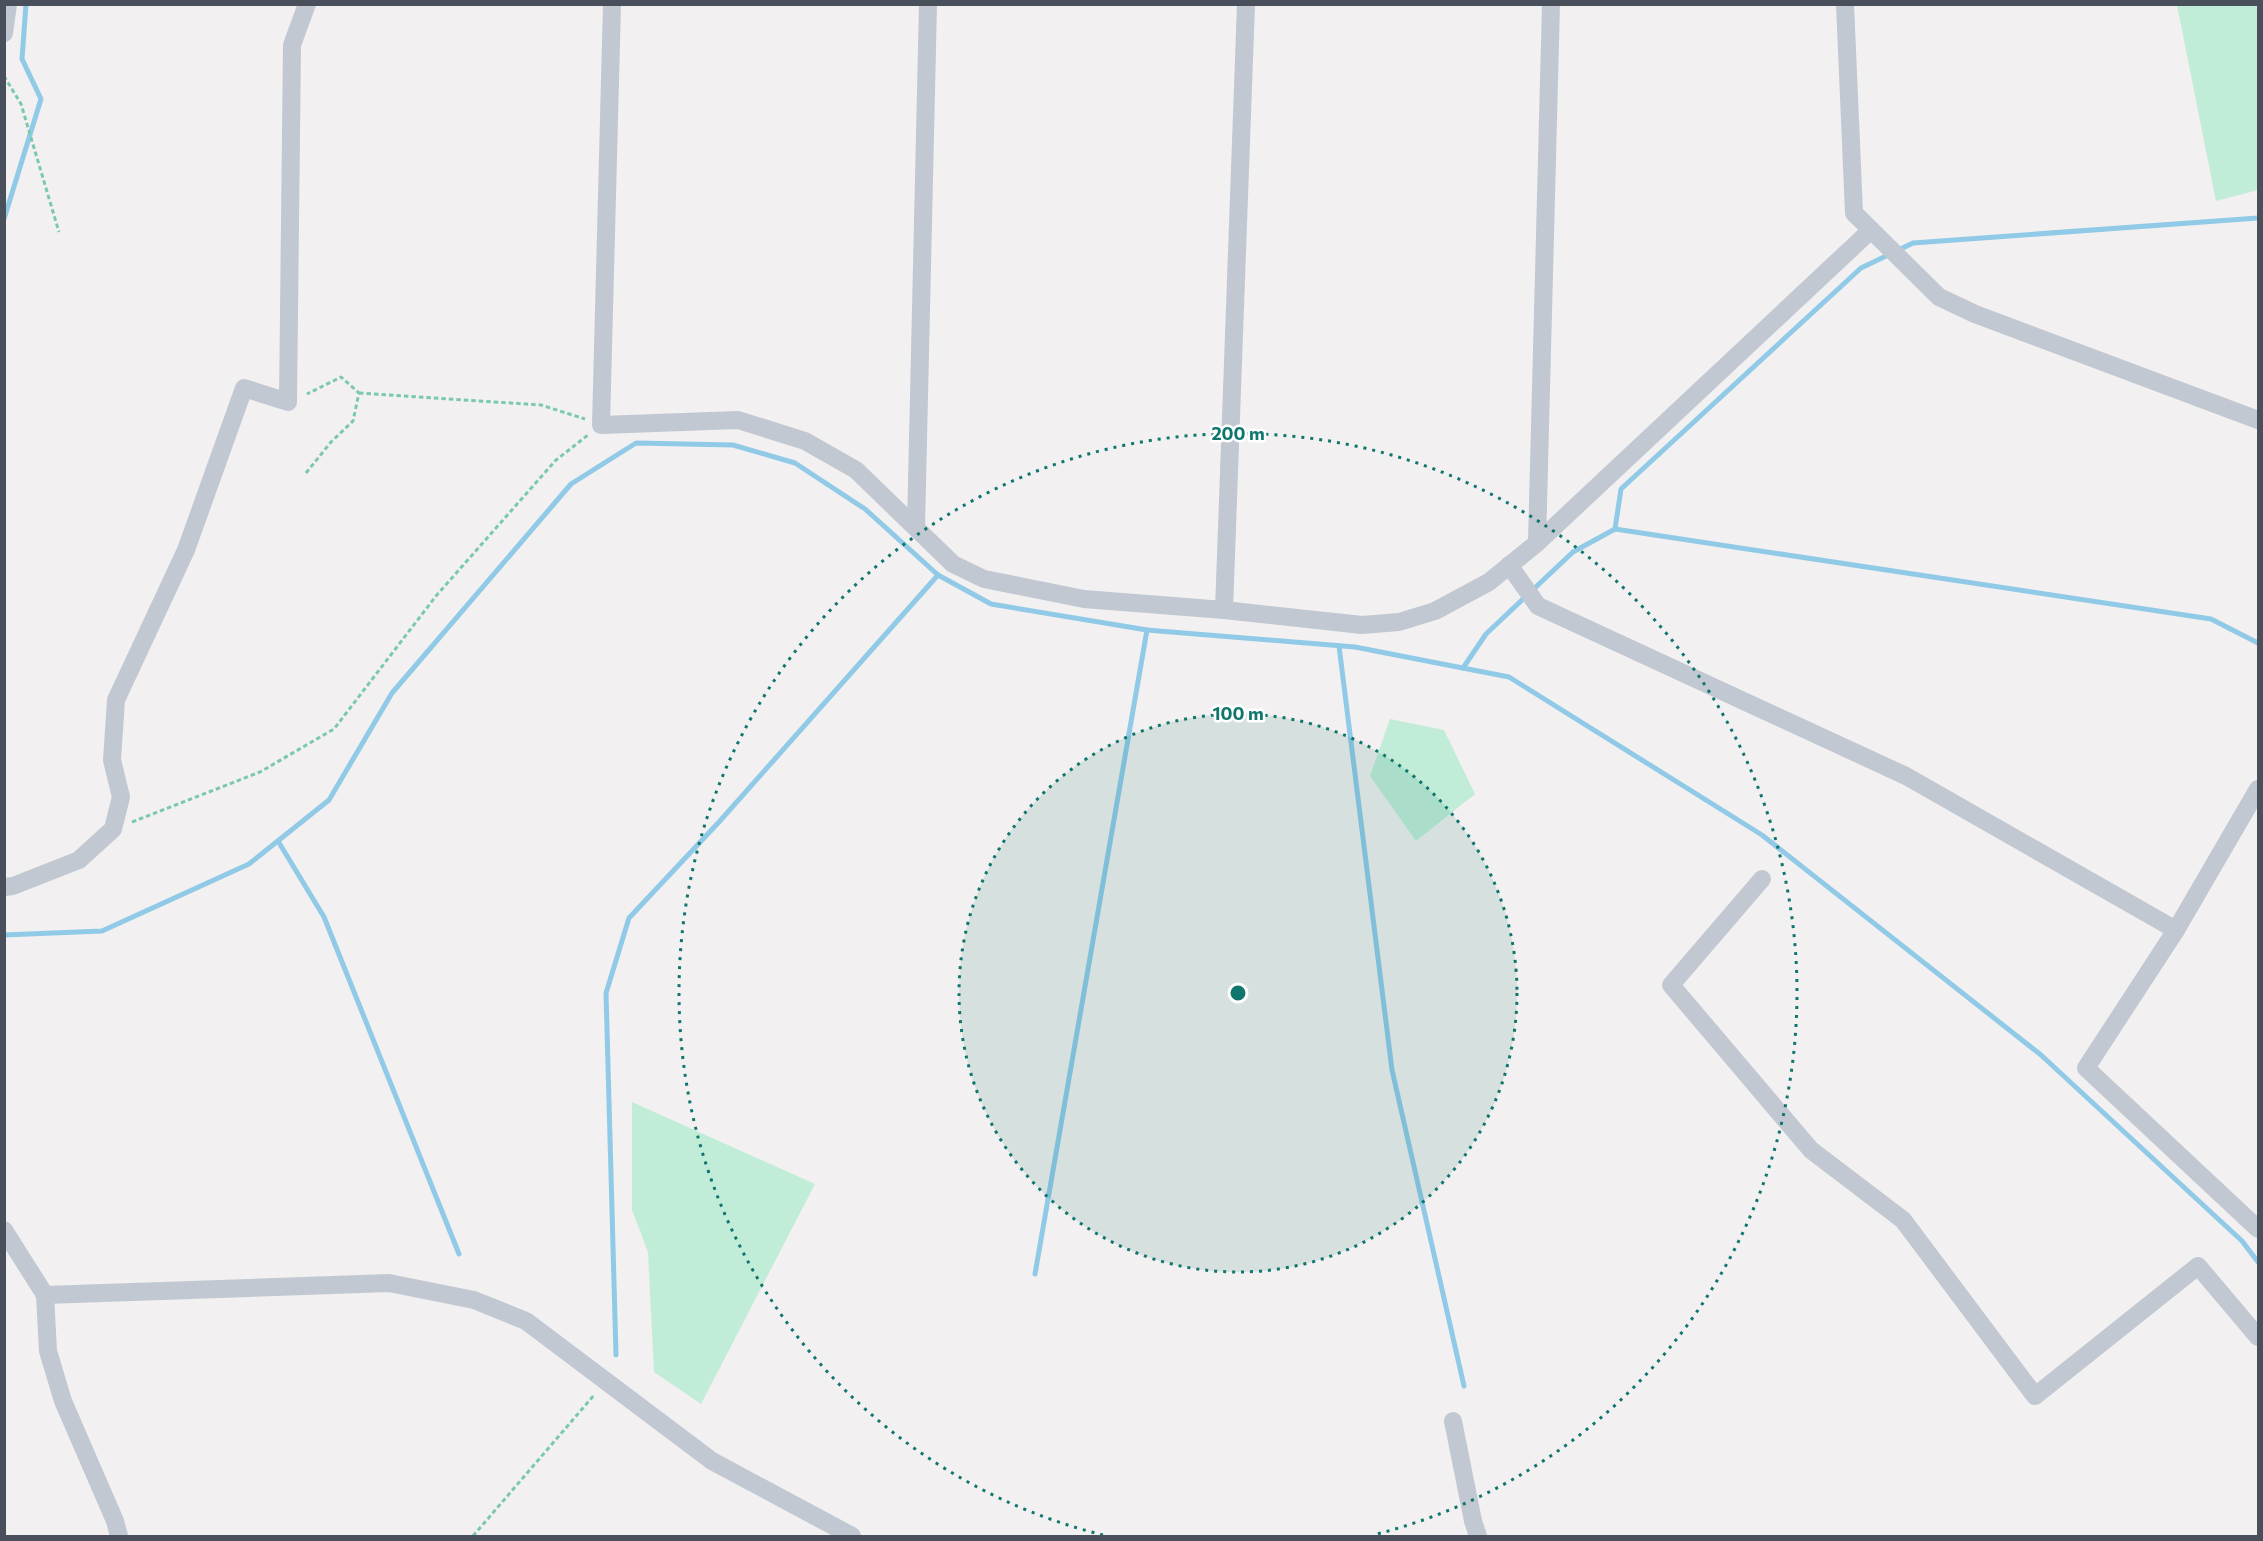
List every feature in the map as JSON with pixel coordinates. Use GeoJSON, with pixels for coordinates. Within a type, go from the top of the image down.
{"type":"FeatureCollection","features":[{"type":"Feature","properties":{"kind":"street"},"geometry":{"type":"LineString","coordinates":[[4,33],[9,4]]}},
{"type":"Feature","properties":{"kind":"street"},"geometry":{"type":"LineString","coordinates":[[4,887],[13,886],[79,860],[113,829],[121,797],[112,760],[117,700],[186,550],[244,388],[288,402],[292,45],[307,4]]}},
{"type":"Feature","properties":{"kind":"street"},"geometry":{"type":"LineString","coordinates":[[612,4],[601,425],[738,420],[806,441],[856,470],[953,564],[984,579],[1084,599],[1224,610],[1362,625],[1399,622],[1435,611],[1489,582],[1537,543],[1871,230]]}},
{"type":"Feature","properties":{"kind":"street"},"geometry":{"type":"LineString","coordinates":[[916,527],[927,4]]}},
{"type":"Feature","properties":{"kind":"street"},"geometry":{"type":"LineString","coordinates":[[1224,610],[1246,4]]}},
{"type":"Feature","properties":{"kind":"street"},"geometry":{"type":"LineString","coordinates":[[1537,543],[1551,4]]}},
{"type":"Feature","properties":{"kind":"street"},"geometry":{"type":"LineString","coordinates":[[1845,4],[1854,213],[1939,297],[1974,314],[2259,420]]}},
{"type":"Feature","properties":{"kind":"street"},"geometry":{"type":"LineString","coordinates":[[1509,565],[1538,606],[1906,776],[2176,930]]}},
{"type":"Feature","properties":{"kind":"street"},"geometry":{"type":"LineString","coordinates":[[2259,789],[2176,930],[2086,1068],[2259,1229]]}},
{"type":"Feature","properties":{"kind":"street"},"geometry":{"type":"LineString","coordinates":[[1762,879],[1671,985],[1810,1150],[1903,1220],[2035,1396],[2198,1266],[2259,1337]]}},
{"type":"Feature","properties":{"kind":"street"},"geometry":{"type":"LineString","coordinates":[[4,1230],[45,1295],[48,1351],[63,1401],[115,1521],[119,1536]]}},
{"type":"Feature","properties":{"kind":"street"},"geometry":{"type":"LineString","coordinates":[[45,1295],[389,1283],[474,1300],[526,1321],[712,1461],[852,1536]]}},
{"type":"Feature","properties":{"kind":"street"},"geometry":{"type":"LineString","coordinates":[[1453,1421],[1478,1536]]}},
{"type":"Feature","properties":{"kind":"path"},"geometry":{"type":"LineString","coordinates":[[4,76],[21,104],[59,232]]}},
{"type":"Feature","properties":{"kind":"path"},"geometry":{"type":"LineString","coordinates":[[288,402],[340,377],[359,393],[541,405],[601,425]]}},
{"type":"Feature","properties":{"kind":"path"},"geometry":{"type":"LineString","coordinates":[[306,473],[331,442],[353,421],[359,393]]}},
{"type":"Feature","properties":{"kind":"path"},"geometry":{"type":"LineString","coordinates":[[113,829],[260,772],[334,729],[443,588],[556,460],[601,425]]}},
{"type":"Feature","properties":{"kind":"path"},"geometry":{"type":"LineString","coordinates":[[473,1536],[606,1382]]}},
{"type":"Feature","properties":{"kind":"green space"},"geometry":{"type":"Polygon","coordinates":[[[2177,5],[2258,5],[2258,190],[2216,201],[2177,5]]]}},
{"type":"Feature","properties":{"kind":"green space"},"geometry":{"type":"Polygon","coordinates":[[[1390,719],[1444,730],[1475,794],[1416,841],[1370,776],[1390,719]]]}},
{"type":"Feature","properties":{"kind":"green space"},"geometry":{"type":"Polygon","coordinates":[[[632,1102],[815,1184],[701,1404],[654,1372],[648,1252],[632,1210],[632,1102]]]}},
{"type":"Feature","properties":{"kind":"waterway"},"geometry":{"type":"LineString","coordinates":[[4,219],[41,99],[22,59],[26,4]]}},
{"type":"Feature","properties":{"kind":"waterway"},"geometry":{"type":"LineString","coordinates":[[1615,529],[1621,489],[1861,268],[1913,243],[2258,218]]}},
{"type":"Feature","properties":{"kind":"waterway"},"geometry":{"type":"LineString","coordinates":[[4,935],[102,931],[249,864],[329,800],[392,693],[571,484],[636,443],[733,445],[795,463],[865,509],[938,575],[991,604],[1147,630],[1355,647],[1509,677],[1762,835],[2041,1055],[2242,1241],[2258,1262]]}},
{"type":"Feature","properties":{"kind":"waterway"},"geometry":{"type":"LineString","coordinates":[[1463,668],[1486,634],[1573,552],[1615,529],[2211,619],[2258,643]]}},
{"type":"Feature","properties":{"kind":"waterway"},"geometry":{"type":"LineString","coordinates":[[616,1355],[606,993],[629,918],[719,822],[938,575]]}},
{"type":"Feature","properties":{"kind":"waterway"},"geometry":{"type":"LineString","coordinates":[[1035,1274],[1147,630]]}},
{"type":"Feature","properties":{"kind":"waterway"},"geometry":{"type":"LineString","coordinates":[[1339,646],[1392,1070],[1464,1386]]}},
{"type":"Feature","properties":{"kind":"waterway"},"geometry":{"type":"LineString","coordinates":[[278,841],[324,917],[459,1254]]}}]}
